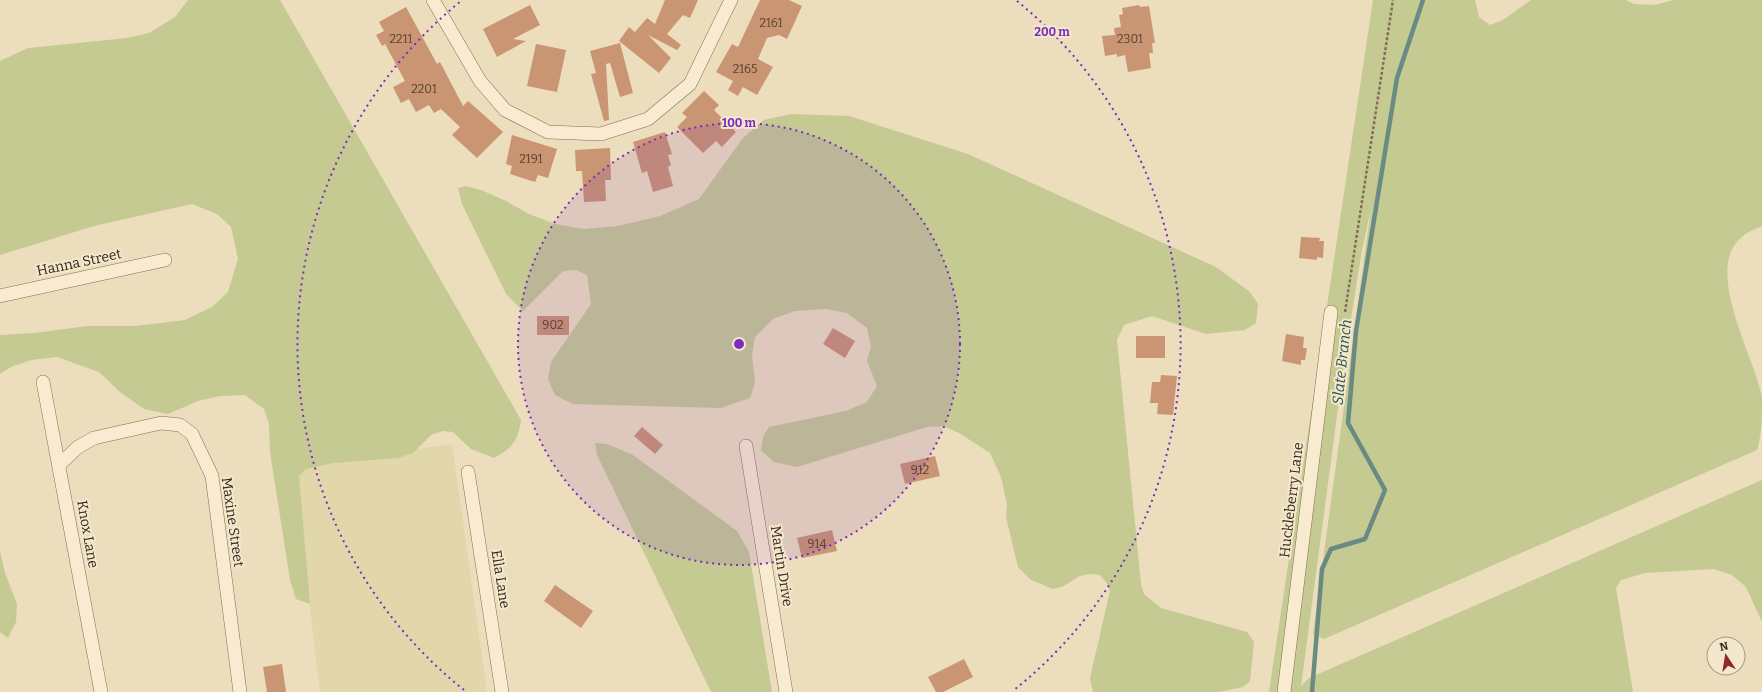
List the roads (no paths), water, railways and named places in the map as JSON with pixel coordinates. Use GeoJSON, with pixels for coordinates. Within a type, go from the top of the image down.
{"type":"FeatureCollection","features":[{"type":"Feature","properties":{"kind":"street"},"geometry":{"type":"LineString","coordinates":[[433,0],[480,81],[505,110],[548,132],[601,134],[648,119],[690,84],[731,0]]}},
{"type":"Feature","properties":{"kind":"street","name":"Hanna Street"},"geometry":{"type":"LineString","coordinates":[[0,296],[165,260]]}},
{"type":"Feature","properties":{"kind":"street","name":"Huckleberry Lane"},"geometry":{"type":"LineString","coordinates":[[1284,692],[1331,312]]}},
{"type":"Feature","properties":{"kind":"street","name":"Knox Lane"},"geometry":{"type":"LineString","coordinates":[[43,382],[60,464],[101,692]]}},
{"type":"Feature","properties":{"kind":"street","name":"Maxine Street"},"geometry":{"type":"LineString","coordinates":[[60,464],[78,447],[94,438],[161,423],[180,425],[192,434],[212,476],[240,692]]}},
{"type":"Feature","properties":{"kind":"street","name":"Martin Drive"},"geometry":{"type":"LineString","coordinates":[[746,446],[786,692]]}},
{"type":"Feature","properties":{"kind":"street","name":"Ella Lane"},"geometry":{"type":"LineString","coordinates":[[468,472],[502,692]]}},
{"type":"Feature","properties":{"kind":"waterway","name":"Slate Branch"},"geometry":{"type":"LineString","coordinates":[[1312,692],[1322,569],[1331,549],[1365,539],[1385,490],[1348,423],[1356,331],[1397,78],[1423,0]]}}]}
